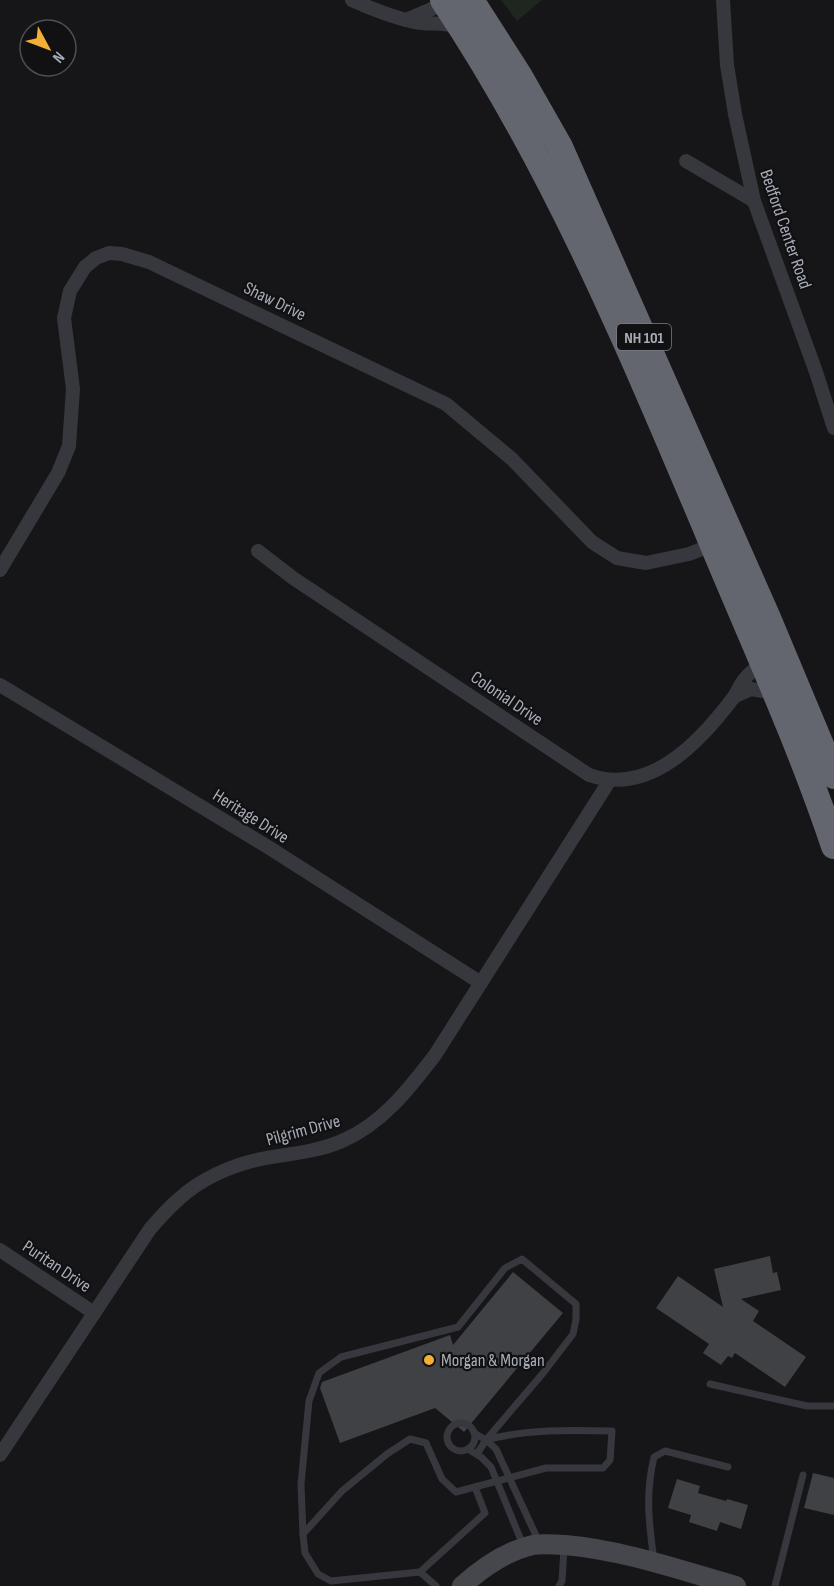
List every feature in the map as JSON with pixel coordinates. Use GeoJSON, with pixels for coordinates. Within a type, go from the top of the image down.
{"type":"FeatureCollection","features":[{"type":"Feature","properties":{"kind":"highway","name":"NH 101"},"geometry":{"type":"LineString","coordinates":[[471,0],[524,83],[560,147],[786,689],[834,776]]}},
{"type":"Feature","properties":{"kind":"highway","name":"NH 101"},"geometry":{"type":"LineString","coordinates":[[447,1],[524,133],[577,236],[643,381],[763,663],[786,689],[834,846]]}},
{"type":"Feature","properties":{"kind":"street"},"geometry":{"type":"LineString","coordinates":[[352,0],[386,15],[424,24],[452,24],[464,31]]}},
{"type":"Feature","properties":{"kind":"street","name":"Bedford Center Road"},"geometry":{"type":"LineString","coordinates":[[723,0],[727,65],[754,201],[813,362],[834,429]]}},
{"type":"Feature","properties":{"kind":"street"},"geometry":{"type":"LineString","coordinates":[[406,20],[447,1]]}},
{"type":"Feature","properties":{"kind":"street"},"geometry":{"type":"LineString","coordinates":[[686,161],[754,201]]}},
{"type":"Feature","properties":{"kind":"street","name":"Shaw Drive"},"geometry":{"type":"LineString","coordinates":[[0,570],[58,473],[69,446],[73,389],[64,318],[70,291],[85,267],[96,258],[109,253],[122,254],[149,262],[446,404],[512,459],[592,542],[617,558],[646,562],[689,554],[712,545]]}},
{"type":"Feature","properties":{"kind":"street","name":"Colonial Drive"},"geometry":{"type":"LineString","coordinates":[[258,551],[293,578],[589,775],[610,780],[633,778],[658,769],[673,760],[693,744],[735,696],[746,678],[763,663]]}},
{"type":"Feature","properties":{"kind":"street","name":"Heritage Drive"},"geometry":{"type":"LineString","coordinates":[[0,685],[268,847],[481,983]]}},
{"type":"Feature","properties":{"kind":"street"},"geometry":{"type":"LineString","coordinates":[[735,696],[752,689],[786,689]]}},
{"type":"Feature","properties":{"kind":"street","name":"Pilgrim Drive"},"geometry":{"type":"LineString","coordinates":[[0,1455],[150,1229],[180,1198],[216,1174],[257,1160],[300,1153],[342,1141],[379,1119],[410,1089],[435,1055],[610,780]]}},
{"type":"Feature","properties":{"kind":"street","name":"Puritan Drive"},"geometry":{"type":"LineString","coordinates":[[0,1250],[94,1312]]}},
{"type":"Feature","properties":{"kind":"street"},"geometry":{"type":"LineString","coordinates":[[462,1586],[482,1569],[532,1546],[564,1545],[592,1547],[736,1586]]}},
{"type":"Feature","properties":{"kind":"lane"},"geometry":{"type":"LineString","coordinates":[[475,1487],[485,1513],[420,1572],[332,1581],[318,1574],[305,1553],[301,1484],[309,1401],[319,1373],[341,1357],[458,1327],[505,1268],[522,1259],[576,1304],[573,1334],[477,1454]]}},
{"type":"Feature","properties":{"kind":"lane"},"geometry":{"type":"LineString","coordinates":[[710,1384],[807,1406],[834,1406]]}},
{"type":"Feature","properties":{"kind":"lane"},"geometry":{"type":"LineString","coordinates":[[474,1434],[474,1443],[468,1449],[459,1451],[451,1447],[447,1439],[452,1426],[461,1423],[469,1426],[474,1434],[486,1440],[496,1449],[509,1477],[532,1546]]}},
{"type":"Feature","properties":{"kind":"lane"},"geometry":{"type":"LineString","coordinates":[[303,1534],[342,1491],[387,1454],[410,1439],[426,1443],[442,1479],[456,1492],[546,1468],[603,1468],[610,1460],[612,1431],[507,1434],[486,1440]]}},
{"type":"Feature","properties":{"kind":"lane"},"geometry":{"type":"LineString","coordinates":[[468,1449],[487,1462],[532,1546]]}},
{"type":"Feature","properties":{"kind":"lane"},"geometry":{"type":"LineString","coordinates":[[654,1563],[647,1501],[648,1483],[654,1457],[665,1451],[728,1467]]}},
{"type":"Feature","properties":{"kind":"lane"},"geometry":{"type":"LineString","coordinates":[[775,1586],[803,1475]]}},
{"type":"Feature","properties":{"kind":"lane"},"geometry":{"type":"LineString","coordinates":[[559,1586],[562,1581],[564,1545]]}},
{"type":"Feature","properties":{"kind":"lane"},"geometry":{"type":"LineString","coordinates":[[420,1572],[436,1586]]}},
{"type":"Feature","properties":{"kind":"shaded area"},"geometry":{"type":"Polygon","coordinates":[[[501,0],[542,0],[517,21],[501,0]]]}},
{"type":"Feature","properties":{"kind":"building"},"geometry":{"type":"Polygon","coordinates":[[[770,1256],[773,1273],[777,1272],[781,1290],[741,1299],[759,1311],[753,1321],[806,1357],[785,1387],[735,1353],[732,1358],[728,1356],[721,1365],[703,1353],[709,1344],[656,1308],[678,1276],[723,1307],[714,1269],[770,1256]]]}},
{"type":"Feature","properties":{"kind":"building"},"geometry":{"type":"Polygon","coordinates":[[[513,1272],[563,1313],[464,1432],[435,1408],[340,1443],[320,1388],[322,1382],[450,1335],[453,1345],[513,1272]]]}},
{"type":"Feature","properties":{"kind":"building"},"geometry":{"type":"Polygon","coordinates":[[[813,1473],[834,1478],[834,1515],[804,1508],[813,1473]]]}},
{"type":"Feature","properties":{"kind":"building"},"geometry":{"type":"Polygon","coordinates":[[[677,1479],[700,1486],[698,1493],[748,1505],[741,1529],[720,1522],[717,1531],[689,1522],[691,1515],[668,1508],[677,1479]]]}},
{"type":"Feature","properties":{"kind":"place","name":"Morgan & Morgan"},"geometry":{"type":"Point","coordinates":[429,1360]}}]}
